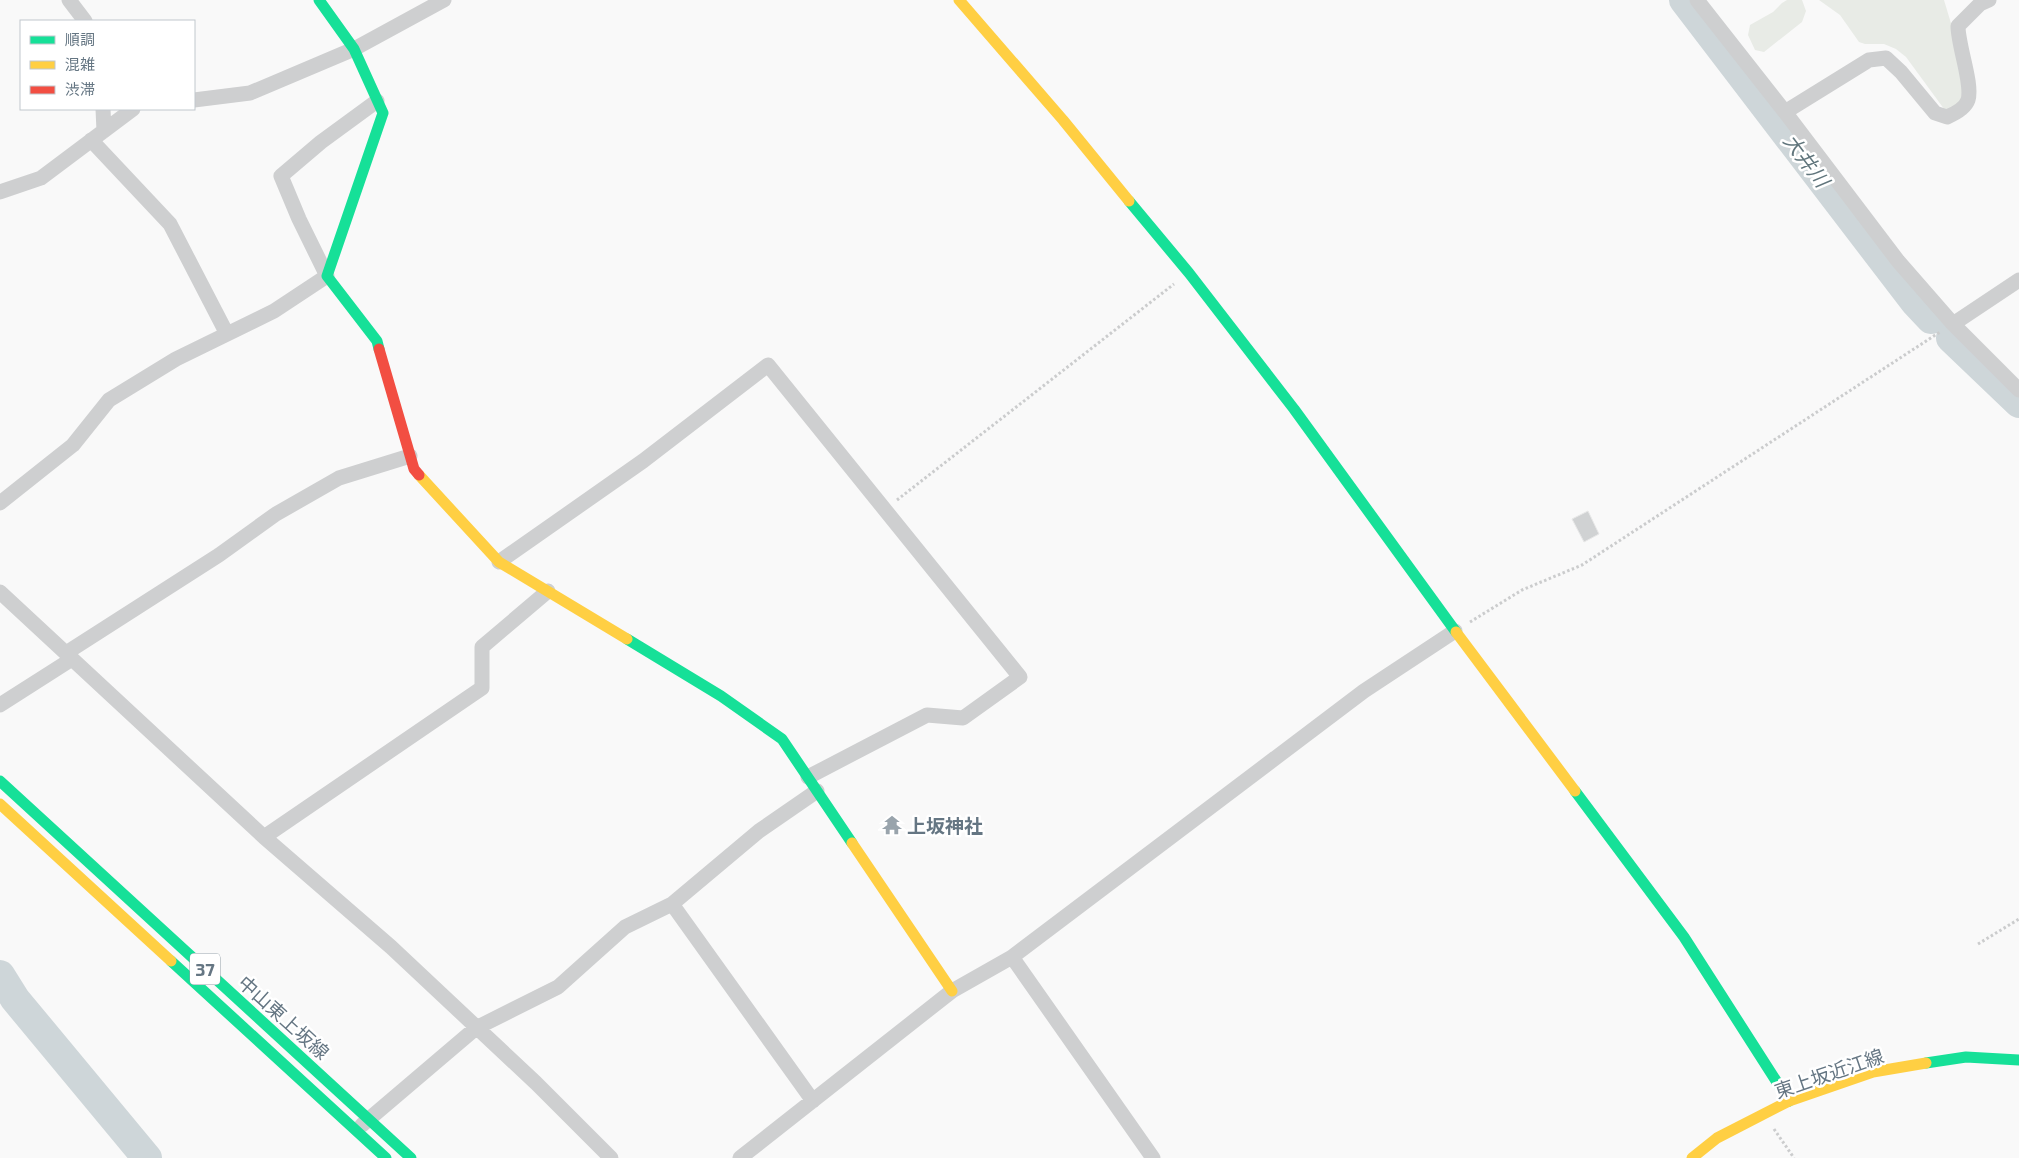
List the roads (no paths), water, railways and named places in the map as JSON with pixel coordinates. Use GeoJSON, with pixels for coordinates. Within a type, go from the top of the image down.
{"type":"FeatureCollection","features":[{"type":"Feature","properties":{"kind":"street"},"geometry":{"type":"LineString","coordinates":[[69,0],[83,20]]}},
{"type":"Feature","properties":{"kind":"street"},"geometry":{"type":"LineString","coordinates":[[0,503],[73,445],[109,400],[176,359],[274,311],[327,276],[383,113],[354,49],[319,0]]}},
{"type":"Feature","properties":{"kind":"street"},"geometry":{"type":"LineString","coordinates":[[195,100],[250,93],[354,49],[444,0]]}},
{"type":"Feature","properties":{"kind":"street"},"geometry":{"type":"LineString","coordinates":[[959,0],[1062,120],[1188,273],[1294,409],[1455,631],[1684,937],[1789,1101]]}},
{"type":"Feature","properties":{"kind":"street"},"geometry":{"type":"LineString","coordinates":[[1697,0],[1898,261],[1953,324],[2019,390]]}},
{"type":"Feature","properties":{"kind":"street"},"geometry":{"type":"LineString","coordinates":[[1785,112],[1869,60],[1886,58],[1901,72],[1935,113],[1947,117],[1953,115],[1968,100],[1967,77],[1958,37],[1958,26],[1980,4],[1989,0]]}},
{"type":"Feature","properties":{"kind":"street"},"geometry":{"type":"LineString","coordinates":[[377,101],[321,142],[282,176],[299,219],[327,276],[377,342],[414,469],[499,562],[721,696],[782,739],[952,990]]}},
{"type":"Feature","properties":{"kind":"street"},"geometry":{"type":"LineString","coordinates":[[103,110],[104,130]]}},
{"type":"Feature","properties":{"kind":"street"},"geometry":{"type":"LineString","coordinates":[[0,192],[41,178],[132,110]]}},
{"type":"Feature","properties":{"kind":"street"},"geometry":{"type":"LineString","coordinates":[[91,140],[170,224],[227,334]]}},
{"type":"Feature","properties":{"kind":"street"},"geometry":{"type":"LineString","coordinates":[[1953,324],[2019,280]]}},
{"type":"Feature","properties":{"kind":"street"},"geometry":{"type":"LineString","coordinates":[[499,562],[643,461],[768,365],[1020,677],[963,718],[927,715],[808,777]]}},
{"type":"Feature","properties":{"kind":"street"},"geometry":{"type":"LineString","coordinates":[[0,705],[276,514],[338,478],[410,456]]}},
{"type":"Feature","properties":{"kind":"street"},"geometry":{"type":"LineString","coordinates":[[264,837],[482,688],[482,647],[548,591]]}},
{"type":"Feature","properties":{"kind":"street"},"geometry":{"type":"LineString","coordinates":[[0,592],[264,837],[391,947],[610,1158]]}},
{"type":"Feature","properties":{"kind":"street"},"geometry":{"type":"LineString","coordinates":[[740,1158],[952,990],[1012,957],[1364,691],[1455,631]]}},
{"type":"Feature","properties":{"kind":"street","name":"中山東上坂線"},"geometry":{"type":"LineString","coordinates":[[0,781],[411,1158]]}},
{"type":"Feature","properties":{"kind":"street"},"geometry":{"type":"LineString","coordinates":[[356,1130],[476,1028],[558,987],[625,927],[672,904],[759,831],[817,791]]}},
{"type":"Feature","properties":{"kind":"street","name":"中山東上坂線"},"geometry":{"type":"LineString","coordinates":[[0,804],[386,1158]]}},
{"type":"Feature","properties":{"kind":"street"},"geometry":{"type":"LineString","coordinates":[[672,904],[813,1101]]}},
{"type":"Feature","properties":{"kind":"street"},"geometry":{"type":"LineString","coordinates":[[1012,957],[1153,1158]]}},
{"type":"Feature","properties":{"kind":"street","name":"東上坂近江線"},"geometry":{"type":"LineString","coordinates":[[1692,1158],[1717,1138],[1789,1101],[1873,1072],[1966,1057],[2019,1060]]}},
{"type":"Feature","properties":{"kind":"waterway","name":"大井川"},"geometry":{"type":"LineString","coordinates":[[1684,0],[1915,302],[1931,319]]}},
{"type":"Feature","properties":{"kind":"waterway","name":"大井川"},"geometry":{"type":"LineString","coordinates":[[1951,338],[2019,403]]}},
{"type":"Feature","properties":{"kind":"waterway"},"geometry":{"type":"LineString","coordinates":[[0,975],[15,999],[147,1158]]}},
{"type":"Feature","properties":{"kind":"place","name":"上坂神社"},"geometry":{"type":"Point","coordinates":[892,825]}}]}
